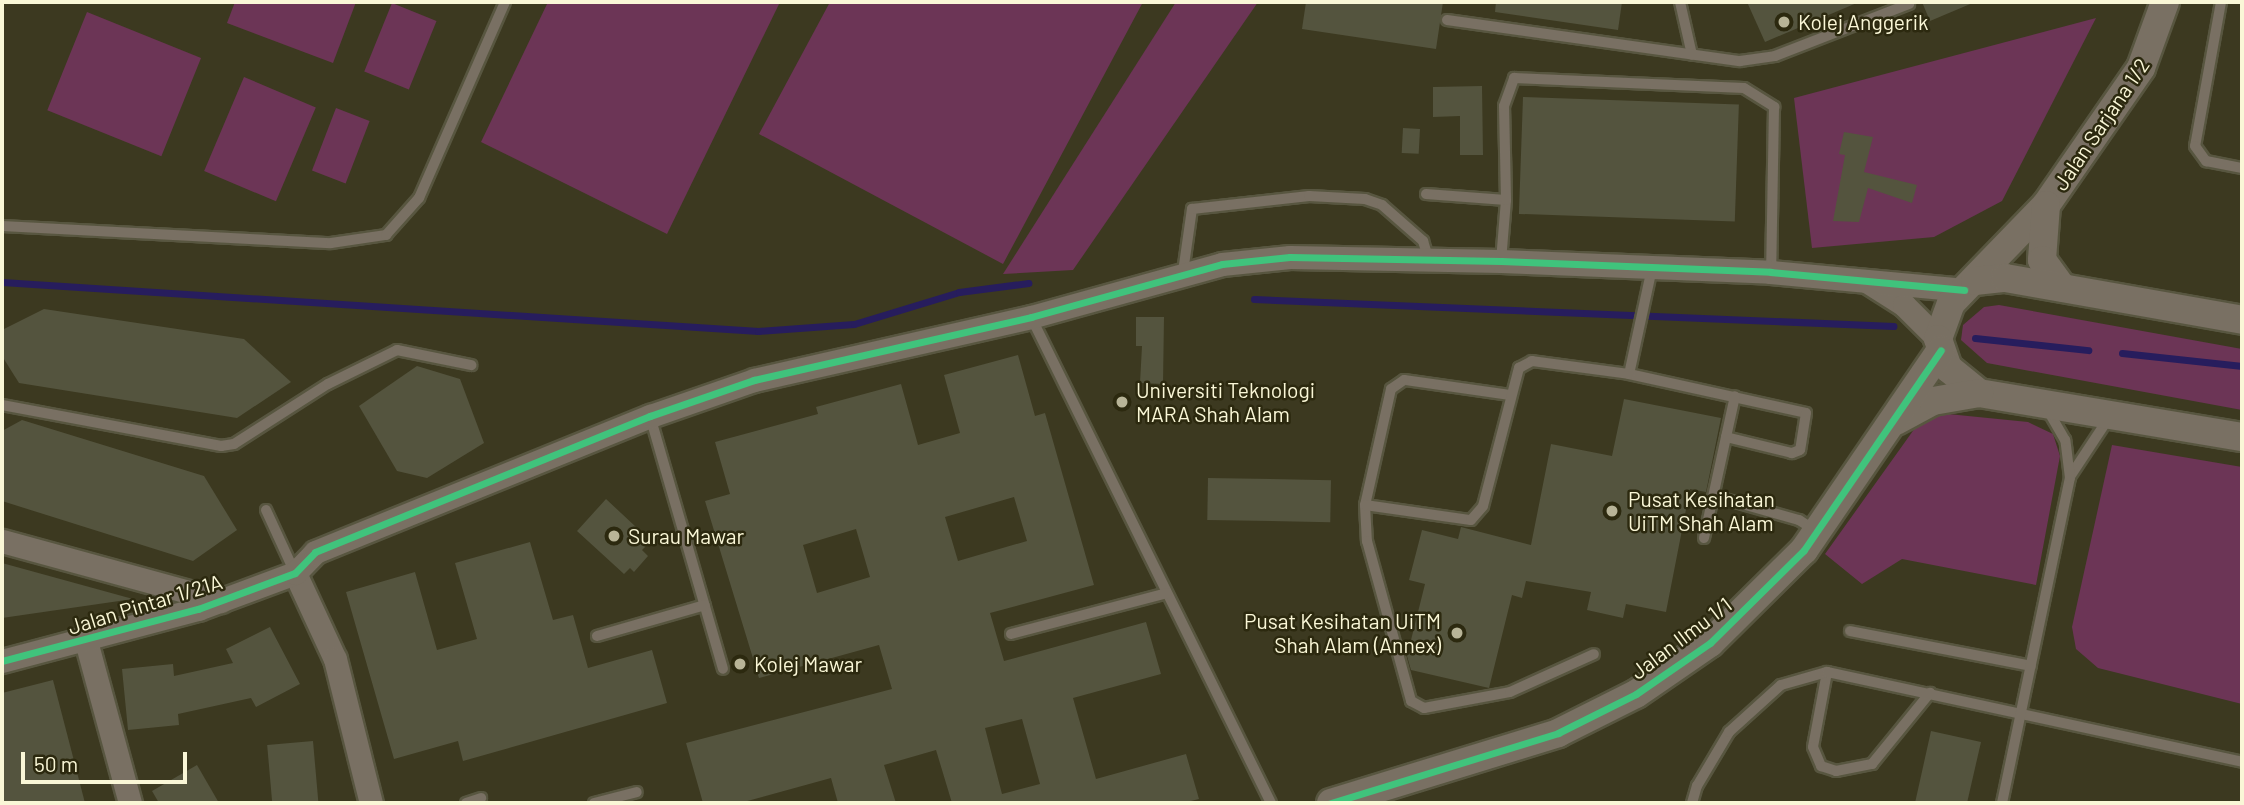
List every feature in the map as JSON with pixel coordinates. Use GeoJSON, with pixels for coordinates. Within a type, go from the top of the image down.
{"type":"FeatureCollection","features":[{"type":"Feature","properties":{"kind":"street","name":"Jalan Sarjana 1/2"},"geometry":{"type":"LineString","coordinates":[[1970,285],[2046,205],[2141,68],[2165,2]]}},
{"type":"Feature","properties":{"kind":"street"},"geometry":{"type":"LineString","coordinates":[[2046,205],[2042,260],[2062,288]]}},
{"type":"Feature","properties":{"kind":"street"},"geometry":{"type":"LineString","coordinates":[[371,803],[335,659],[295,573],[315,552],[650,416],[754,380],[1031,317],[1183,272],[1290,257],[1501,261],[1771,272],[1970,285],[1991,277],[2242,320]]}},
{"type":"Feature","properties":{"kind":"street"},"geometry":{"type":"LineString","coordinates":[[1859,279],[1883,288],[1940,344],[1958,381],[1979,393],[2045,407],[2242,437]]}},
{"type":"Feature","properties":{"kind":"street","name":"Jalan Ilmu 1/1"},"geometry":{"type":"LineString","coordinates":[[1331,803],[1495,756],[1558,733],[1636,694],[1710,643],[1762,596],[1818,532],[1890,425],[1940,344],[1951,303],[1970,285]]}},
{"type":"Feature","properties":{"kind":"street","name":"Jalan Ilmu 1/1"},"geometry":{"type":"LineString","coordinates":[[1890,425],[1933,401],[1979,393]]}},
{"type":"Feature","properties":{"kind":"street"},"geometry":{"type":"LineString","coordinates":[[2,541],[221,601]]}},
{"type":"Feature","properties":{"kind":"street","name":"Jalan Pintar 1/21A"},"geometry":{"type":"LineString","coordinates":[[2,661],[86,641],[221,601],[295,573]]}},
{"type":"Feature","properties":{"kind":"street"},"geometry":{"type":"LineString","coordinates":[[86,641],[130,803]]}},
{"type":"Feature","properties":{"kind":"lane"},"geometry":{"type":"LineString","coordinates":[[2,226],[331,243],[386,234],[419,198],[505,2]]}},
{"type":"Feature","properties":{"kind":"lane"},"geometry":{"type":"LineString","coordinates":[[1680,2],[1692,55]]}},
{"type":"Feature","properties":{"kind":"lane"},"geometry":{"type":"LineString","coordinates":[[2221,2],[2195,146],[2206,161],[2242,168]]}},
{"type":"Feature","properties":{"kind":"lane"},"geometry":{"type":"LineString","coordinates":[[1447,20],[1740,61],[1775,56],[1909,4]]}},
{"type":"Feature","properties":{"kind":"lane"},"geometry":{"type":"LineString","coordinates":[[1501,261],[1506,200],[1504,106],[1514,78],[1744,88],[1773,107],[1771,272]]}},
{"type":"Feature","properties":{"kind":"lane"},"geometry":{"type":"LineString","coordinates":[[1426,194],[1506,200]]}},
{"type":"Feature","properties":{"kind":"lane"},"geometry":{"type":"LineString","coordinates":[[1183,272],[1192,209],[1309,196],[1365,199],[1382,205],[1423,242],[1429,261]]}},
{"type":"Feature","properties":{"kind":"lane"},"geometry":{"type":"LineString","coordinates":[[1629,374],[1652,268]]}},
{"type":"Feature","properties":{"kind":"lane"},"geometry":{"type":"LineString","coordinates":[[1031,317],[1271,803]]}},
{"type":"Feature","properties":{"kind":"lane"},"geometry":{"type":"LineString","coordinates":[[2,405],[221,446],[234,444],[328,384],[397,349],[471,365]]}},
{"type":"Feature","properties":{"kind":"lane"},"geometry":{"type":"LineString","coordinates":[[1365,505],[1471,520],[1478,514],[1519,368],[1532,361],[1629,374],[1806,413],[1800,450],[1792,453],[1726,437]]}},
{"type":"Feature","properties":{"kind":"lane"},"geometry":{"type":"LineString","coordinates":[[1510,395],[1454,385],[1397,382],[1391,389],[1365,505],[1367,541],[1411,701],[1417,707],[1510,692],[1594,654]]}},
{"type":"Feature","properties":{"kind":"lane"},"geometry":{"type":"LineString","coordinates":[[1704,538],[1735,396]]}},
{"type":"Feature","properties":{"kind":"lane"},"geometry":{"type":"LineString","coordinates":[[2002,803],[2070,478],[2065,440],[2045,407]]}},
{"type":"Feature","properties":{"kind":"lane"},"geometry":{"type":"LineString","coordinates":[[650,416],[723,669]]}},
{"type":"Feature","properties":{"kind":"lane"},"geometry":{"type":"LineString","coordinates":[[2070,478],[2110,417]]}},
{"type":"Feature","properties":{"kind":"lane"},"geometry":{"type":"LineString","coordinates":[[1714,496],[1799,520],[1818,532]]}},
{"type":"Feature","properties":{"kind":"lane"},"geometry":{"type":"LineString","coordinates":[[265,510],[295,573]]}},
{"type":"Feature","properties":{"kind":"lane"},"geometry":{"type":"LineString","coordinates":[[1011,634],[1167,593]]}},
{"type":"Feature","properties":{"kind":"lane"},"geometry":{"type":"LineString","coordinates":[[597,636],[705,605]]}},
{"type":"Feature","properties":{"kind":"lane"},"geometry":{"type":"LineString","coordinates":[[1850,631],[2031,666]]}},
{"type":"Feature","properties":{"kind":"lane"},"geometry":{"type":"LineString","coordinates":[[1827,672],[1813,747],[1821,766],[1836,771],[1872,764],[1930,693]]}},
{"type":"Feature","properties":{"kind":"lane"},"geometry":{"type":"LineString","coordinates":[[1692,803],[1697,786],[1729,732],[1782,685],[1827,672],[2021,711],[2242,762]]}},
{"type":"Feature","properties":{"kind":"lane"},"geometry":{"type":"LineString","coordinates":[[594,803],[637,792]]}},
{"type":"Feature","properties":{"kind":"lane"},"geometry":{"type":"LineString","coordinates":[[466,803],[481,798]]}},
{"type":"Feature","properties":{"kind":"shaded area"},"geometry":{"type":"Polygon","coordinates":[[[235,2],[356,2],[333,63],[227,23],[235,2]]]}},
{"type":"Feature","properties":{"kind":"shaded area"},"geometry":{"type":"Polygon","coordinates":[[[548,2],[780,2],[667,234],[481,142],[548,2]]]}},
{"type":"Feature","properties":{"kind":"shaded area"},"geometry":{"type":"Polygon","coordinates":[[[830,2],[1143,2],[1003,264],[759,134],[830,2]]]}},
{"type":"Feature","properties":{"kind":"shaded area"},"geometry":{"type":"Polygon","coordinates":[[[1176,2],[1258,2],[1073,270],[1003,274],[1176,2]]]}},
{"type":"Feature","properties":{"kind":"shaded area"},"geometry":{"type":"Polygon","coordinates":[[[392,3],[437,21],[409,90],[364,72],[392,3]]]}},
{"type":"Feature","properties":{"kind":"shaded area"},"geometry":{"type":"Polygon","coordinates":[[[87,12],[201,58],[161,156],[47,110],[87,12]]]}},
{"type":"Feature","properties":{"kind":"shaded area"},"geometry":{"type":"Polygon","coordinates":[[[2096,18],[2002,201],[1934,237],[1812,248],[1794,98],[2096,18]]]}},
{"type":"Feature","properties":{"kind":"shaded area"},"geometry":{"type":"Polygon","coordinates":[[[244,77],[316,107],[276,201],[204,171],[244,77]]]}},
{"type":"Feature","properties":{"kind":"shaded area"},"geometry":{"type":"Polygon","coordinates":[[[336,108],[370,121],[346,183],[312,171],[336,108]]]}},
{"type":"Feature","properties":{"kind":"shaded area"},"geometry":{"type":"Polygon","coordinates":[[[1999,305],[2242,349],[2242,410],[1987,363],[1961,340],[1963,325],[1984,307],[1999,305]]]}},
{"type":"Feature","properties":{"kind":"shaded area"},"geometry":{"type":"Polygon","coordinates":[[[1938,413],[2028,422],[2053,434],[2060,456],[2036,585],[1902,559],[1862,584],[1825,554],[1915,428],[1938,413]]]}},
{"type":"Feature","properties":{"kind":"shaded area"},"geometry":{"type":"Polygon","coordinates":[[[2112,445],[2242,467],[2242,704],[2098,668],[2076,649],[2072,627],[2112,445]]]}},
{"type":"Feature","properties":{"kind":"building"},"geometry":{"type":"Polygon","coordinates":[[[1306,2],[1443,2],[1436,49],[1302,29],[1306,2]]]}},
{"type":"Feature","properties":{"kind":"building"},"geometry":{"type":"Polygon","coordinates":[[[1496,2],[1622,2],[1618,30],[1495,12],[1496,2]]]}},
{"type":"Feature","properties":{"kind":"building","name":"Kolej Anggerik"},"geometry":{"type":"Polygon","coordinates":[[[1747,2],[1859,2],[1765,42],[1747,2]]]}},
{"type":"Feature","properties":{"kind":"building","name":"Kolej Anggerik"},"geometry":{"type":"Polygon","coordinates":[[[1922,2],[1975,2],[1930,21],[1922,2]]]}},
{"type":"Feature","properties":{"kind":"building"},"geometry":{"type":"Polygon","coordinates":[[[1482,86],[1483,155],[1460,155],[1460,116],[1433,117],[1433,87],[1482,86]]]}},
{"type":"Feature","properties":{"kind":"building"},"geometry":{"type":"Polygon","coordinates":[[[1523,97],[1739,105],[1735,221],[1519,214],[1523,97]]]}},
{"type":"Feature","properties":{"kind":"building"},"geometry":{"type":"Polygon","coordinates":[[[1403,128],[1420,129],[1419,154],[1402,153],[1403,128]]]}},
{"type":"Feature","properties":{"kind":"building"},"geometry":{"type":"Polygon","coordinates":[[[1844,132],[1873,137],[1864,172],[1917,185],[1912,203],[1868,188],[1859,222],[1833,221],[1845,155],[1839,154],[1844,132]]]}},
{"type":"Feature","properties":{"kind":"building"},"geometry":{"type":"Polygon","coordinates":[[[44,309],[244,339],[291,382],[237,418],[19,383],[2,356],[2,330],[44,309]]]}},
{"type":"Feature","properties":{"kind":"building"},"geometry":{"type":"Polygon","coordinates":[[[1136,317],[1164,317],[1163,384],[1140,383],[1142,346],[1136,346],[1136,317]]]}},
{"type":"Feature","properties":{"kind":"building"},"geometry":{"type":"Polygon","coordinates":[[[1018,355],[1035,416],[1045,413],[1094,585],[990,613],[1004,661],[1146,622],[1161,674],[1073,698],[1096,779],[1186,754],[1199,799],[1183,803],[952,803],[936,750],[884,765],[896,803],[838,803],[831,778],[740,803],[703,803],[686,743],[892,689],[879,645],[759,678],[705,501],[730,494],[715,442],[818,414],[816,407],[901,384],[918,445],[960,433],[944,375],[1018,355]],[[1014,497],[945,517],[958,561],[1027,541],[1014,497]],[[856,529],[803,545],[817,593],[870,577],[856,529]],[[1022,719],[985,728],[1002,794],[1040,784],[1022,719]]]}},
{"type":"Feature","properties":{"kind":"building"},"geometry":{"type":"Polygon","coordinates":[[[417,366],[460,379],[484,443],[427,478],[397,471],[359,406],[417,366]]]}},
{"type":"Feature","properties":{"kind":"building","name":"Pusat Kesihatan UiTM Shah Alam"},"geometry":{"type":"Polygon","coordinates":[[[1624,399],[1721,418],[1706,492],[1690,489],[1666,612],[1626,604],[1623,618],[1587,610],[1591,592],[1526,581],[1522,598],[1512,595],[1489,688],[1411,670],[1407,656],[1425,584],[1409,580],[1422,530],[1458,539],[1461,527],[1531,545],[1551,444],[1612,456],[1624,399]]]}},
{"type":"Feature","properties":{"kind":"building"},"geometry":{"type":"Polygon","coordinates":[[[22,420],[204,476],[237,530],[193,561],[2,501],[2,431],[22,420]]]}},
{"type":"Feature","properties":{"kind":"building"},"geometry":{"type":"Polygon","coordinates":[[[1208,478],[1331,480],[1330,522],[1207,520],[1208,478]]]}},
{"type":"Feature","properties":{"kind":"building","name":"Surau Mawar"},"geometry":{"type":"Polygon","coordinates":[[[606,499],[651,541],[642,550],[648,556],[634,572],[630,568],[624,574],[577,531],[606,499]]]}},
{"type":"Feature","properties":{"kind":"building"},"geometry":{"type":"Polygon","coordinates":[[[530,542],[553,620],[573,615],[588,668],[652,650],[667,703],[463,761],[458,741],[394,759],[346,592],[415,572],[437,650],[477,639],[455,563],[530,542]]]}},
{"type":"Feature","properties":{"kind":"building"},"geometry":{"type":"Polygon","coordinates":[[[2,563],[133,599],[2,618],[2,563]]]}},
{"type":"Feature","properties":{"kind":"building"},"geometry":{"type":"Polygon","coordinates":[[[270,627],[300,684],[256,707],[251,698],[178,714],[179,725],[128,730],[122,669],[173,664],[174,676],[233,663],[226,649],[270,627]]]}},
{"type":"Feature","properties":{"kind":"building"},"geometry":{"type":"Polygon","coordinates":[[[53,680],[85,803],[2,803],[2,693],[53,680]]]}},
{"type":"Feature","properties":{"kind":"building"},"geometry":{"type":"Polygon","coordinates":[[[1931,731],[1981,742],[1967,803],[1915,803],[1931,731]]]}},
{"type":"Feature","properties":{"kind":"building"},"geometry":{"type":"Polygon","coordinates":[[[313,741],[318,803],[272,803],[267,745],[313,741]]]}},
{"type":"Feature","properties":{"kind":"building"},"geometry":{"type":"Polygon","coordinates":[[[197,765],[219,803],[159,803],[152,791],[197,765]]]}},
{"type":"Feature","properties":{"kind":"waterway"},"geometry":{"type":"LineString","coordinates":[[2,282],[758,331],[854,324],[959,292],[1028,283]]}},
{"type":"Feature","properties":{"kind":"waterway"},"geometry":{"type":"LineString","coordinates":[[1254,299],[1893,326]]}},
{"type":"Feature","properties":{"kind":"waterway"},"geometry":{"type":"LineString","coordinates":[[1975,338],[2088,350]]}},
{"type":"Feature","properties":{"kind":"waterway"},"geometry":{"type":"LineString","coordinates":[[2122,353],[2242,366]]}},
{"type":"Feature","properties":{"kind":"cycle path"},"geometry":{"type":"LineString","coordinates":[[2,661],[198,609],[295,573],[315,552],[650,416],[754,380],[1031,317],[1222,264],[1290,257],[1501,261],[1771,272],[1964,290]]}},
{"type":"Feature","properties":{"kind":"cycle path"},"geometry":{"type":"LineString","coordinates":[[1331,803],[1558,733],[1636,694],[1710,643],[1804,550],[1941,350]]}},
{"type":"Feature","properties":{"kind":"place","name":"Kolej Anggerik"},"geometry":{"type":"Point","coordinates":[1784,22]}},
{"type":"Feature","properties":{"kind":"place","name":"Universiti Teknologi MARA Shah Alam"},"geometry":{"type":"Point","coordinates":[1122,402]}},
{"type":"Feature","properties":{"kind":"place","name":"Pusat Kesihatan UiTM Shah Alam"},"geometry":{"type":"Point","coordinates":[1612,511]}},
{"type":"Feature","properties":{"kind":"place","name":"Surau Mawar"},"geometry":{"type":"Point","coordinates":[614,536]}},
{"type":"Feature","properties":{"kind":"place","name":"Pusat Kesihatan UiTM Shah Alam (Annex)"},"geometry":{"type":"Point","coordinates":[1457,633]}},
{"type":"Feature","properties":{"kind":"place","name":"Kolej Mawar"},"geometry":{"type":"Point","coordinates":[740,664]}}]}
